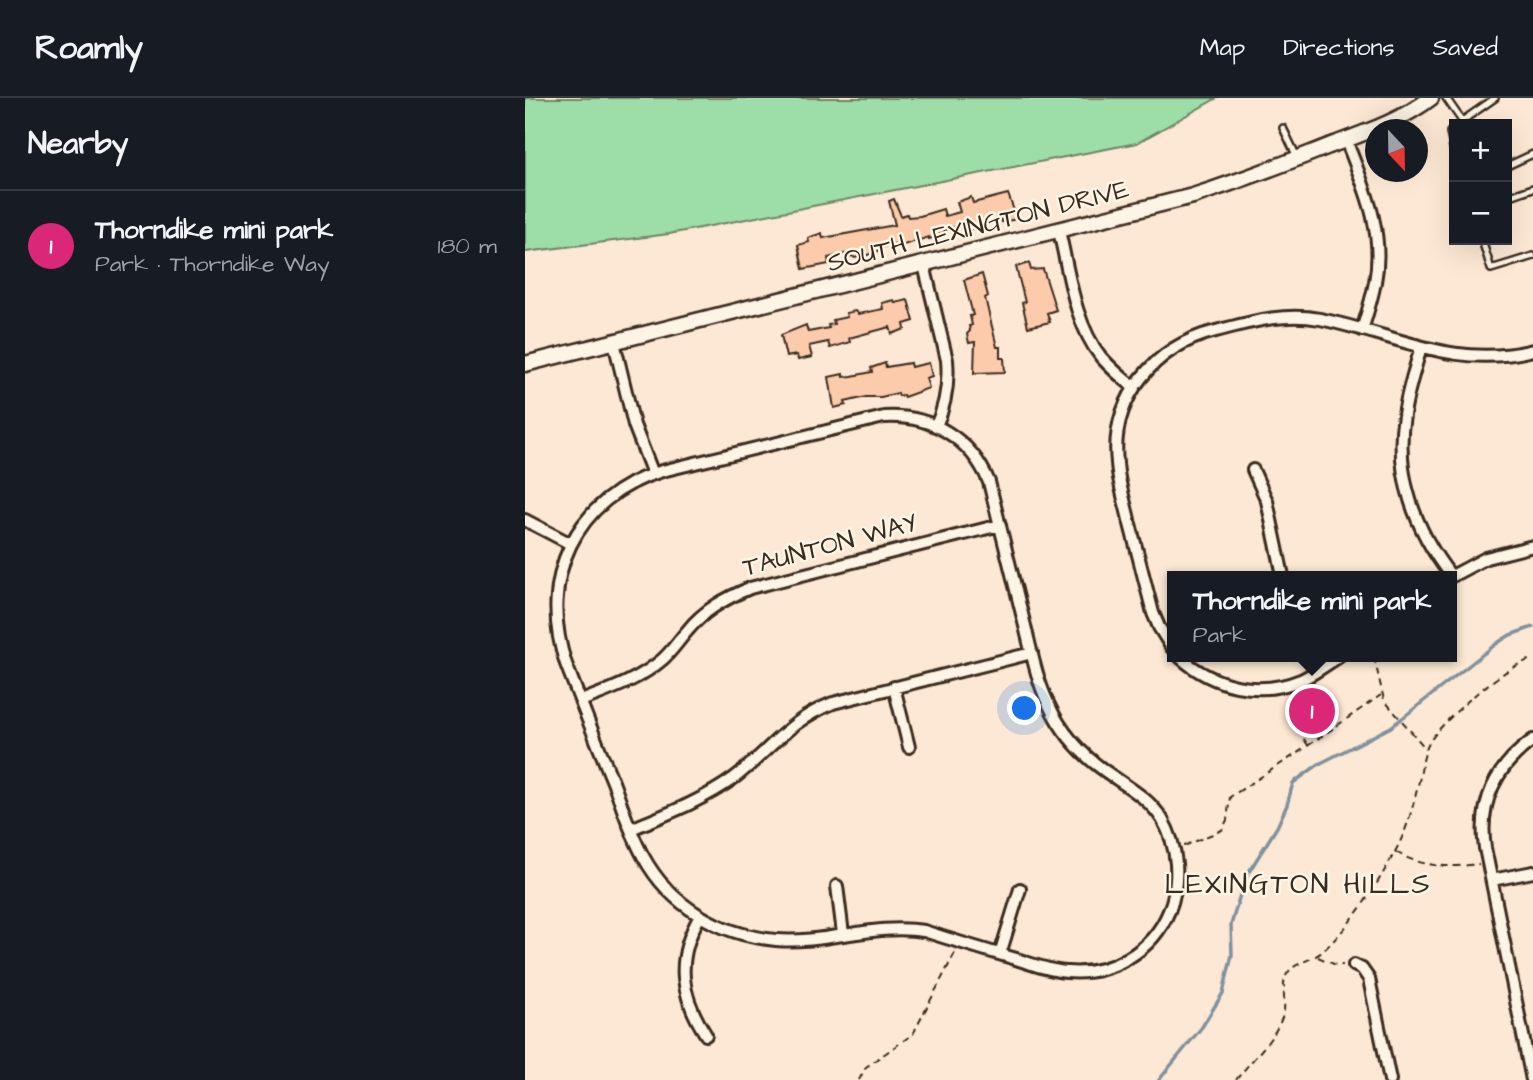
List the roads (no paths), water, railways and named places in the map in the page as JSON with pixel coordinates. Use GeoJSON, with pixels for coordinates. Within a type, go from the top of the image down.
{"type":"FeatureCollection","features":[{"type":"Feature","properties":{"kind":"street","name":"SOUTH LEXINGTON DRIVE"},"geometry":{"type":"LineString","coordinates":[[525,364],[1193,196],[1346,140],[1400,117],[1431,98]]}},
{"type":"Feature","properties":{"kind":"street"},"geometry":{"type":"LineString","coordinates":[[1346,140],[1370,202],[1377,235],[1375,284],[1362,330]]}},
{"type":"Feature","properties":{"kind":"street"},"geometry":{"type":"LineString","coordinates":[[1059,231],[1081,318],[1088,334],[1101,357],[1134,387]]}},
{"type":"Feature","properties":{"kind":"street"},"geometry":{"type":"LineString","coordinates":[[924,265],[947,360],[944,404],[936,426]]}},
{"type":"Feature","properties":{"kind":"street"},"geometry":{"type":"LineString","coordinates":[[1167,640],[1153,613],[1116,461],[1122,411],[1145,372],[1170,349],[1200,334],[1287,316],[1310,317],[1451,355],[1499,357],[1533,350]]}},
{"type":"Feature","properties":{"kind":"street"},"geometry":{"type":"LineString","coordinates":[[614,342],[634,425],[653,474]]}},
{"type":"Feature","properties":{"kind":"street"},"geometry":{"type":"LineString","coordinates":[[1421,347],[1403,418],[1402,461],[1418,523],[1427,542],[1447,571]]}},
{"type":"Feature","properties":{"kind":"street"},"geometry":{"type":"LineString","coordinates":[[905,417],[936,426],[959,440],[979,464],[989,482],[1047,703],[1066,733],[1090,760],[1150,803],[1162,820],[1174,849],[1176,881],[1169,911],[1152,938],[1128,958],[1099,970],[1068,972],[906,929],[888,928],[796,940],[754,937],[730,931],[700,916],[678,900],[656,876],[642,855],[561,648],[555,610],[560,572],[571,544],[583,524],[602,503],[620,489],[653,474],[873,418],[905,417]]}},
{"type":"Feature","properties":{"kind":"street"},"geometry":{"type":"LineString","coordinates":[[1253,470],[1267,501],[1282,571]]}},
{"type":"Feature","properties":{"kind":"street"},"geometry":{"type":"LineString","coordinates":[[525,520],[571,544]]}},
{"type":"Feature","properties":{"kind":"street","name":"TAUNTON WAY"},"geometry":{"type":"LineString","coordinates":[[581,701],[648,671],[670,652],[701,616],[733,595],[750,588],[1000,525]]}},
{"type":"Feature","properties":{"kind":"street"},"geometry":{"type":"LineString","coordinates":[[1457,573],[1486,558],[1533,546]]}},
{"type":"Feature","properties":{"kind":"street"},"geometry":{"type":"LineString","coordinates":[[631,828],[710,794],[755,760],[784,731],[815,710],[832,703],[1032,653]]}},
{"type":"Feature","properties":{"kind":"street"},"geometry":{"type":"LineString","coordinates":[[1186,662],[1213,679],[1242,688],[1273,688],[1297,681],[1327,662]]}},
{"type":"Feature","properties":{"kind":"street"},"geometry":{"type":"LineString","coordinates":[[894,687],[909,747]]}},
{"type":"Feature","properties":{"kind":"street"},"geometry":{"type":"LineString","coordinates":[[1532,1080],[1483,826],[1488,795],[1497,776],[1509,759],[1533,740]]}},
{"type":"Feature","properties":{"kind":"street"},"geometry":{"type":"LineString","coordinates":[[1492,880],[1533,872]]}},
{"type":"Feature","properties":{"kind":"street"},"geometry":{"type":"LineString","coordinates":[[837,886],[843,934]]}},
{"type":"Feature","properties":{"kind":"street"},"geometry":{"type":"LineString","coordinates":[[1000,954],[1020,889]]}},
{"type":"Feature","properties":{"kind":"street"},"geometry":{"type":"LineString","coordinates":[[700,916],[687,945],[684,977],[690,1007],[706,1035]]}},
{"type":"Feature","properties":{"kind":"street"},"geometry":{"type":"LineString","coordinates":[[1354,965],[1369,979],[1390,1080]]}},
{"type":"Feature","properties":{"kind":"lane"},"geometry":{"type":"LineString","coordinates":[[1446,98],[1458,119]]}},
{"type":"Feature","properties":{"kind":"lane"},"geometry":{"type":"LineString","coordinates":[[1466,119],[1495,98]]}},
{"type":"Feature","properties":{"kind":"lane"},"geometry":{"type":"LineString","coordinates":[[1283,128],[1297,159]]}},
{"type":"Feature","properties":{"kind":"lane"},"geometry":{"type":"LineString","coordinates":[[1512,164],[1533,155]]}},
{"type":"Feature","properties":{"kind":"lane"},"geometry":{"type":"LineString","coordinates":[[1512,195],[1533,188]]}},
{"type":"Feature","properties":{"kind":"lane"},"geometry":{"type":"LineString","coordinates":[[1484,245],[1492,269],[1533,256]]}},
{"type":"Feature","properties":{"kind":"waterway"},"geometry":{"type":"LineString","coordinates":[[1159,1080],[1202,1027],[1223,993],[1232,955],[1231,925],[1245,878],[1277,827],[1293,783],[1319,764],[1391,727],[1496,644],[1510,635],[1533,627]]}},
{"type":"Feature","properties":{"kind":"place","name":"Thorndike mini park"},"geometry":{"type":"Point","coordinates":[1312,711]}},
{"type":"Feature","properties":{"kind":"district","name":"LEXINGTON HILLS"},"geometry":{"type":"Point","coordinates":[1298,884]}}]}
